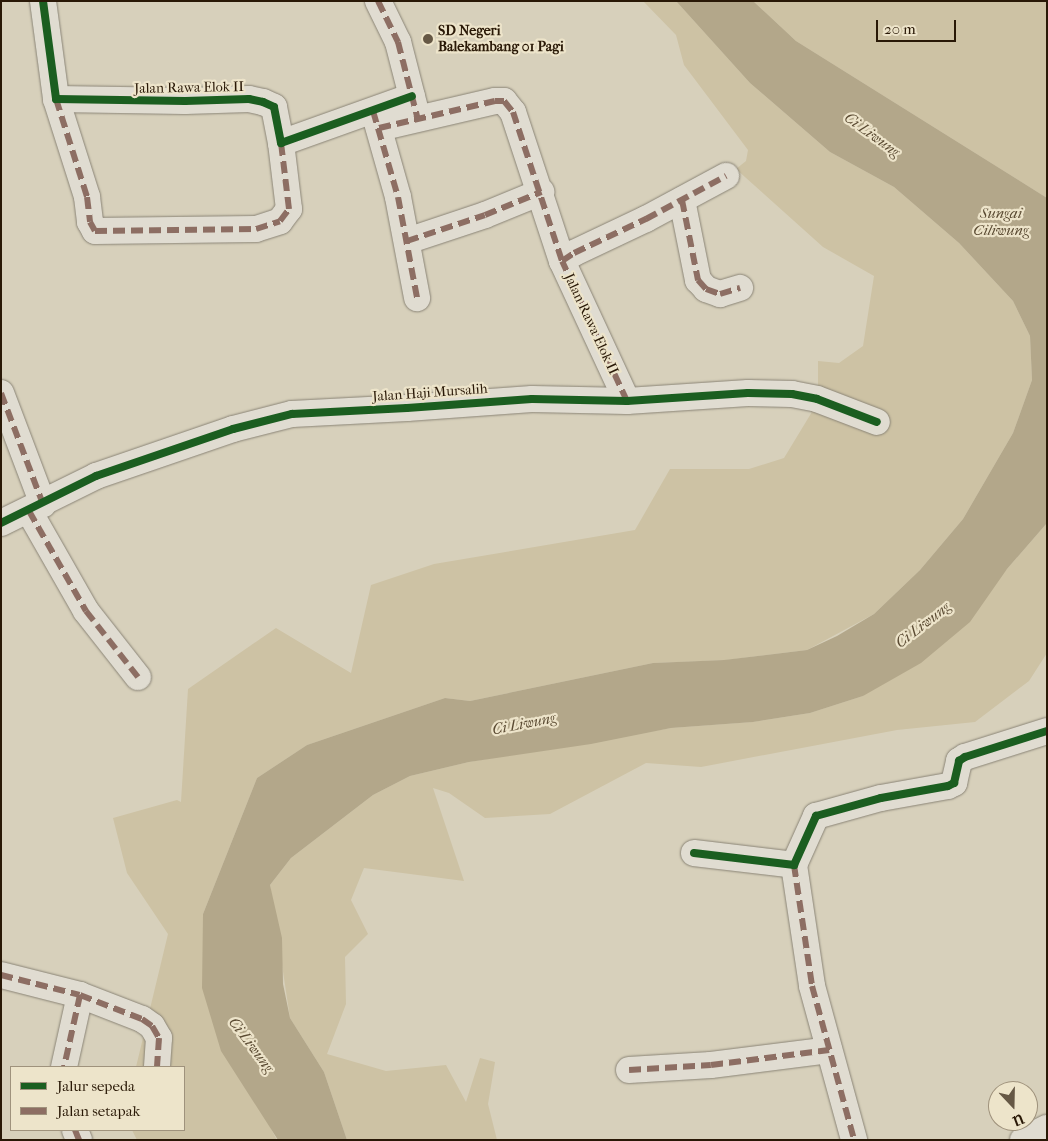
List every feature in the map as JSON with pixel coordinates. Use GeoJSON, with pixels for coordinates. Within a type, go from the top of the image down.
{"type":"FeatureCollection","features":[{"type":"Feature","properties":{"kind":"street"},"geometry":{"type":"LineString","coordinates":[[43,1],[56,98],[87,197],[90,222],[95,232],[256,229],[280,222],[289,209],[281,143],[376,120],[415,108],[504,101],[513,112],[541,192],[562,261]]}},
{"type":"Feature","properties":{"kind":"street"},"geometry":{"type":"LineString","coordinates":[[378,1],[398,42],[415,108]]}},
{"type":"Feature","properties":{"kind":"street","name":"Jalan Rawa Elok II"},"geometry":{"type":"LineString","coordinates":[[56,98],[185,101],[249,99],[274,107],[281,143]]}},
{"type":"Feature","properties":{"kind":"street"},"geometry":{"type":"LineString","coordinates":[[376,120],[398,197],[418,298]]}},
{"type":"Feature","properties":{"kind":"street","name":"Jalan Rawa Elok II"},"geometry":{"type":"LineString","coordinates":[[627,401],[562,261],[574,253],[682,200],[726,176]]}},
{"type":"Feature","properties":{"kind":"street"},"geometry":{"type":"LineString","coordinates":[[407,241],[486,216],[541,192]]}},
{"type":"Feature","properties":{"kind":"street"},"geometry":{"type":"LineString","coordinates":[[682,200],[698,280],[706,289],[720,294],[740,288]]}},
{"type":"Feature","properties":{"kind":"street"},"geometry":{"type":"LineString","coordinates":[[1,393],[36,508],[86,611],[138,678]]}},
{"type":"Feature","properties":{"kind":"street","name":"Jalan Haji Mursalih"},"geometry":{"type":"LineString","coordinates":[[1,524],[36,508],[96,476],[233,429],[292,414],[532,399],[627,401],[748,393],[792,394],[817,399],[877,422]]}},
{"type":"Feature","properties":{"kind":"street"},"geometry":{"type":"LineString","coordinates":[[854,1140],[812,986],[794,865],[816,816],[881,798],[948,786],[956,780],[958,762],[965,757],[1047,732]]}},
{"type":"Feature","properties":{"kind":"street"},"geometry":{"type":"LineString","coordinates":[[694,853],[794,865]]}},
{"type":"Feature","properties":{"kind":"street"},"geometry":{"type":"LineString","coordinates":[[1,975],[80,995],[142,1019],[152,1026],[159,1038],[157,1066]]}},
{"type":"Feature","properties":{"kind":"street"},"geometry":{"type":"LineString","coordinates":[[64,1066],[80,995]]}},
{"type":"Feature","properties":{"kind":"street"},"geometry":{"type":"LineString","coordinates":[[630,1070],[711,1065],[829,1050]]}},
{"type":"Feature","properties":{"kind":"street"},"geometry":{"type":"LineString","coordinates":[[1023,1140],[1047,1128]]}},
{"type":"Feature","properties":{"kind":"shaded area"},"geometry":{"type":"Polygon","coordinates":[[[643,1],[676,1],[750,83],[830,152],[894,187],[959,243],[1013,301],[1030,336],[1032,380],[1013,433],[963,519],[920,570],[874,614],[807,650],[726,660],[653,663],[470,701],[445,698],[307,745],[257,778],[203,914],[271,1129],[277,1140],[137,1140],[132,1131],[185,1131],[185,1066],[136,1066],[168,934],[127,873],[113,818],[177,800],[181,802],[188,689],[276,628],[351,673],[371,585],[434,564],[635,530],[670,469],[749,469],[784,458],[818,402],[818,361],[839,363],[863,346],[874,276],[823,247],[736,169],[746,161],[748,150],[684,65],[676,35],[643,1]]]}},
{"type":"Feature","properties":{"kind":"shaded area"},"geometry":{"type":"Polygon","coordinates":[[[753,1],[1047,1],[1047,198],[796,41],[753,1]]]}},
{"type":"Feature","properties":{"kind":"shaded area"},"geometry":{"type":"Polygon","coordinates":[[[1047,523],[1047,653],[1029,681],[975,722],[897,730],[701,767],[646,763],[550,814],[485,818],[449,793],[433,788],[464,881],[364,868],[351,900],[368,934],[345,957],[346,1004],[327,1054],[386,1071],[446,1065],[466,1102],[480,1058],[495,1062],[488,1104],[497,1140],[347,1140],[324,1072],[290,1018],[270,885],[291,858],[373,795],[410,776],[469,762],[671,728],[752,722],[810,713],[863,696],[1007,569],[1047,523]]]}},
{"type":"Feature","properties":{"kind":"water","name":"Sungai Ciliwung"},"geometry":{"type":"Polygon","coordinates":[[[676,1],[753,1],[796,41],[1047,198],[1047,523],[1007,569],[970,622],[921,663],[863,696],[810,713],[753,722],[671,728],[591,744],[469,762],[410,776],[373,795],[291,858],[270,885],[282,938],[283,984],[290,1018],[324,1072],[347,1140],[278,1140],[221,1051],[202,988],[203,914],[257,778],[307,745],[445,698],[470,701],[653,663],[724,660],[807,650],[837,636],[874,614],[920,570],[963,519],[1013,433],[1032,380],[1030,336],[1013,301],[959,243],[894,187],[830,152],[750,83],[676,1]]]}},
{"type":"Feature","properties":{"kind":"marked path"},"geometry":{"type":"LineString","coordinates":[[378,1],[398,42],[418,120]]}},
{"type":"Feature","properties":{"kind":"marked path"},"geometry":{"type":"LineString","coordinates":[[56,99],[87,197],[90,222],[95,231],[256,229],[280,221],[289,209],[281,143]]}},
{"type":"Feature","properties":{"kind":"marked path"},"geometry":{"type":"LineString","coordinates":[[379,128],[495,101],[504,101],[513,112],[562,261]]}},
{"type":"Feature","properties":{"kind":"marked path"},"geometry":{"type":"LineString","coordinates":[[373,111],[398,197],[417,298]]}},
{"type":"Feature","properties":{"kind":"marked path"},"geometry":{"type":"LineString","coordinates":[[627,401],[562,261],[574,253],[646,219],[726,176]]}},
{"type":"Feature","properties":{"kind":"marked path"},"geometry":{"type":"LineString","coordinates":[[407,241],[485,215],[541,192]]}},
{"type":"Feature","properties":{"kind":"marked path"},"geometry":{"type":"LineString","coordinates":[[682,200],[698,280],[706,289],[720,294],[740,288]]}},
{"type":"Feature","properties":{"kind":"marked path"},"geometry":{"type":"LineString","coordinates":[[1,393],[43,504]]}},
{"type":"Feature","properties":{"kind":"marked path"},"geometry":{"type":"LineString","coordinates":[[29,511],[86,611],[138,677]]}},
{"type":"Feature","properties":{"kind":"marked path"},"geometry":{"type":"LineString","coordinates":[[794,865],[812,986],[854,1140]]}},
{"type":"Feature","properties":{"kind":"marked path"},"geometry":{"type":"LineString","coordinates":[[1,975],[80,995],[64,1066]]}},
{"type":"Feature","properties":{"kind":"marked path"},"geometry":{"type":"LineString","coordinates":[[80,995],[142,1019],[152,1026],[159,1038],[157,1066]]}},
{"type":"Feature","properties":{"kind":"marked path"},"geometry":{"type":"LineString","coordinates":[[629,1070],[711,1065],[829,1050]]}},
{"type":"Feature","properties":{"kind":"marked path"},"geometry":{"type":"LineString","coordinates":[[75,1131],[79,1140]]}},
{"type":"Feature","properties":{"kind":"cycle path"},"geometry":{"type":"LineString","coordinates":[[43,1],[56,99],[185,101],[249,99],[274,107],[281,143],[412,96]]}},
{"type":"Feature","properties":{"kind":"cycle path"},"geometry":{"type":"LineString","coordinates":[[1,523],[96,476],[233,429],[292,414],[532,399],[627,401],[748,393],[792,394],[817,399],[877,422]]}},
{"type":"Feature","properties":{"kind":"cycle path"},"geometry":{"type":"LineString","coordinates":[[694,853],[794,865],[816,816],[881,798],[948,786],[954,783],[959,761],[965,757],[1047,731]]}},
{"type":"Feature","properties":{"kind":"place","name":"SD Negeri Balekambang 01 Pagi"},"geometry":{"type":"Point","coordinates":[428,39]}},
{"type":"Feature","properties":{"kind":"water label","name":"Ci Liwung"},"geometry":{"type":"Point","coordinates":[872,135]}},
{"type":"Feature","properties":{"kind":"water label","name":"Ci Liwung"},"geometry":{"type":"Point","coordinates":[923,625]}},
{"type":"Feature","properties":{"kind":"water label","name":"Ci Liwung"},"geometry":{"type":"Point","coordinates":[524,724]}},
{"type":"Feature","properties":{"kind":"water label","name":"Ci Liwung"},"geometry":{"type":"Point","coordinates":[251,1045]}}]}
